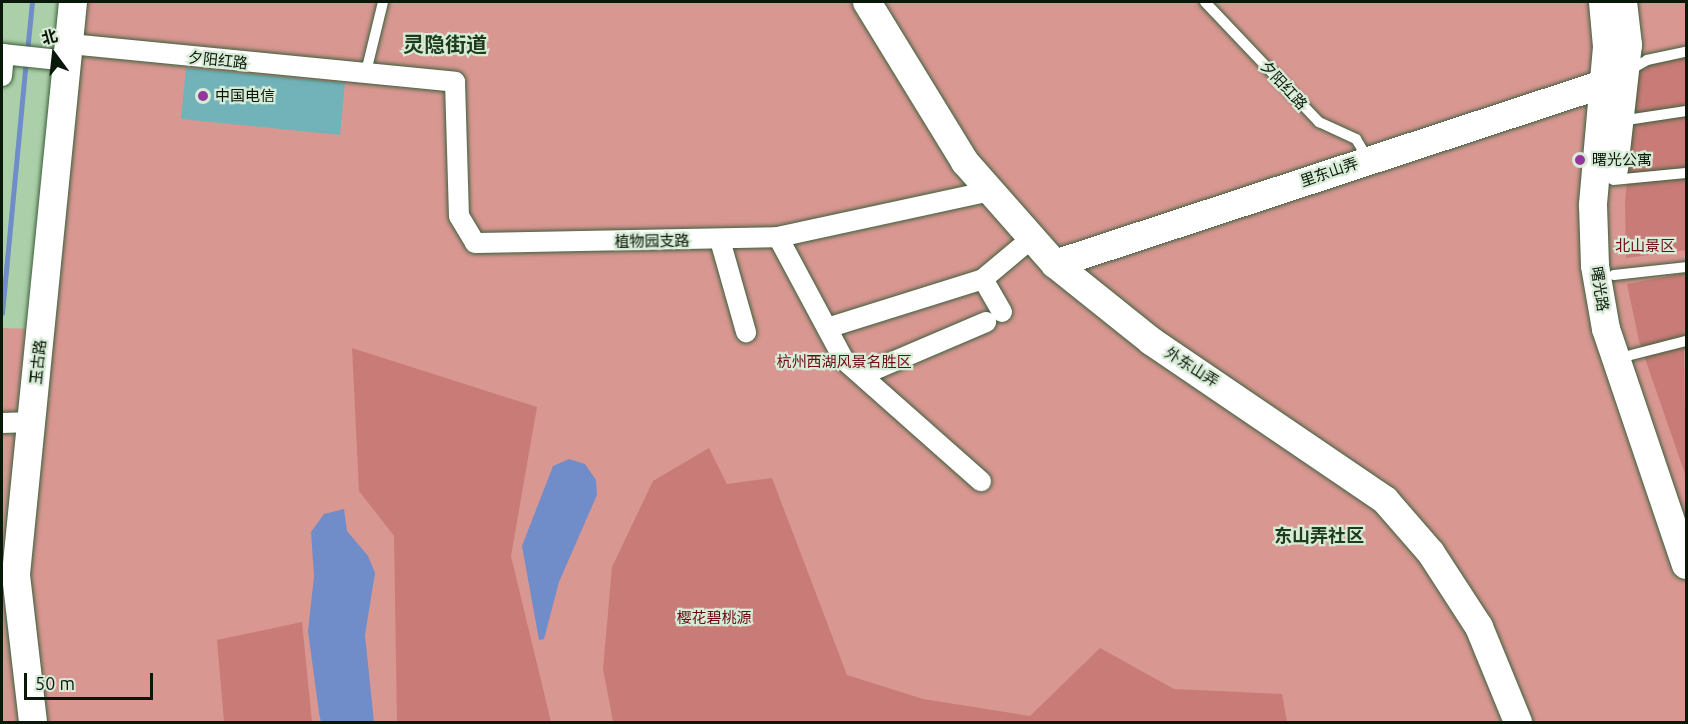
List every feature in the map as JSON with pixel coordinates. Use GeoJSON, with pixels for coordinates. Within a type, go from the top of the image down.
{"type":"FeatureCollection","features":[{"type":"Feature","properties":{"kind":"street","name":"玉古路"},"geometry":{"type":"LineString","coordinates":[[33,723],[16,574],[73,2]]}},
{"type":"Feature","properties":{"kind":"street","name":"外东山弄"},"geometry":{"type":"LineString","coordinates":[[867,2],[965,162],[1055,264],[1151,341],[1236,394],[1385,500],[1431,553],[1479,627],[1518,723]]}},
{"type":"Feature","properties":{"kind":"street","name":"曙光路"},"geometry":{"type":"LineString","coordinates":[[1603,2],[1607,47],[1620,121],[1613,180],[1610,256],[1631,355],[1686,513]]}},
{"type":"Feature","properties":{"kind":"street","name":"曙光路"},"geometry":{"type":"LineString","coordinates":[[1623,2],[1628,45],[1614,79],[1593,205],[1604,318],[1686,565]]}},
{"type":"Feature","properties":{"kind":"street","name":"夕阳红路"},"geometry":{"type":"LineString","coordinates":[[3,54],[69,52],[455,82]]}},
{"type":"Feature","properties":{"kind":"street"},"geometry":{"type":"LineString","coordinates":[[2,76],[3,54]]}},
{"type":"Feature","properties":{"kind":"street","name":"里东山弄"},"geometry":{"type":"LineString","coordinates":[[1055,264],[1614,79]]}},
{"type":"Feature","properties":{"kind":"street","name":"植物园支路"},"geometry":{"type":"LineString","coordinates":[[455,82],[459,216],[475,243],[720,240],[778,237],[990,191]]}},
{"type":"Feature","properties":{"kind":"street"},"geometry":{"type":"LineString","coordinates":[[778,237],[844,360],[981,481]]}},
{"type":"Feature","properties":{"kind":"street"},"geometry":{"type":"LineString","coordinates":[[827,328],[983,279],[1032,238]]}},
{"type":"Feature","properties":{"kind":"street"},"geometry":{"type":"LineString","coordinates":[[720,240],[746,332]]}},
{"type":"Feature","properties":{"kind":"street"},"geometry":{"type":"LineString","coordinates":[[862,375],[994,317],[983,279]]}},
{"type":"Feature","properties":{"kind":"street"},"geometry":{"type":"LineString","coordinates":[[2,423],[32,422]]}},
{"type":"Feature","properties":{"kind":"lane"},"geometry":{"type":"LineString","coordinates":[[365,76],[384,2]]}},
{"type":"Feature","properties":{"kind":"lane","name":"夕阳红路"},"geometry":{"type":"LineString","coordinates":[[1205,2],[1318,122],[1356,139],[1368,159]]}},
{"type":"Feature","properties":{"kind":"lane"},"geometry":{"type":"LineString","coordinates":[[1614,79],[1647,60],[1686,52]]}},
{"type":"Feature","properties":{"kind":"lane"},"geometry":{"type":"LineString","coordinates":[[1620,121],[1686,111]]}},
{"type":"Feature","properties":{"kind":"lane"},"geometry":{"type":"LineString","coordinates":[[1613,180],[1686,173]]}},
{"type":"Feature","properties":{"kind":"lane"},"geometry":{"type":"LineString","coordinates":[[1614,275],[1686,267]]}},
{"type":"Feature","properties":{"kind":"lane"},"geometry":{"type":"LineString","coordinates":[[1631,355],[1686,341]]}},
{"type":"Feature","properties":{"kind":"green space","name":"杭州西湖风景名胜区"},"geometry":{"type":"Polygon","coordinates":[[[70,2],[1686,2],[1686,722],[2,722],[2,328],[33,329],[70,2]]]}},
{"type":"Feature","properties":{"kind":"green space","name":"北山景区"},"geometry":{"type":"Polygon","coordinates":[[[1686,51],[1686,250],[1626,258],[1625,201],[1639,68],[1686,51]]]}},
{"type":"Feature","properties":{"kind":"green space"},"geometry":{"type":"Polygon","coordinates":[[[1686,273],[1684,359],[1686,477],[1639,341],[1627,284],[1686,273]]]}},
{"type":"Feature","properties":{"kind":"green space"},"geometry":{"type":"Polygon","coordinates":[[[352,348],[537,407],[511,556],[551,722],[397,722],[394,536],[359,491],[352,348]]]}},
{"type":"Feature","properties":{"kind":"green space","name":"樱花碧桃源"},"geometry":{"type":"Polygon","coordinates":[[[709,448],[727,484],[772,478],[847,675],[923,699],[1030,716],[1100,648],[1174,689],[1282,694],[1287,722],[613,722],[603,669],[612,567],[653,481],[709,448]]]}},
{"type":"Feature","properties":{"kind":"green space"},"geometry":{"type":"Polygon","coordinates":[[[302,622],[312,722],[224,722],[217,640],[302,622]]]}},
{"type":"Feature","properties":{"kind":"water"},"geometry":{"type":"Polygon","coordinates":[[[569,459],[585,464],[596,480],[597,495],[559,582],[544,639],[539,640],[522,546],[553,466],[569,459]]]}},
{"type":"Feature","properties":{"kind":"water"},"geometry":{"type":"Polygon","coordinates":[[[344,509],[347,531],[368,556],[375,573],[365,635],[374,722],[321,722],[319,713],[308,631],[314,576],[311,532],[324,514],[344,509]]]}},
{"type":"Feature","properties":{"kind":"building"},"geometry":{"type":"Polygon","coordinates":[[[186,68],[345,83],[340,135],[181,119],[186,68]]]}},
{"type":"Feature","properties":{"kind":"waterway"},"geometry":{"type":"LineString","coordinates":[[27,52],[32,2]]}},
{"type":"Feature","properties":{"kind":"waterway"},"geometry":{"type":"LineString","coordinates":[[2,313],[26,61]]}},
{"type":"Feature","properties":{"kind":"place","name":"中国电信"},"geometry":{"type":"Point","coordinates":[203,96]}},
{"type":"Feature","properties":{"kind":"place","name":"曙光公寓"},"geometry":{"type":"Point","coordinates":[1580,160]}},
{"type":"Feature","properties":{"kind":"district","name":"灵隐街道"},"geometry":{"type":"Point","coordinates":[445,44]}},
{"type":"Feature","properties":{"kind":"district","name":"东山弄社区"},"geometry":{"type":"Point","coordinates":[1319,535]}}]}
